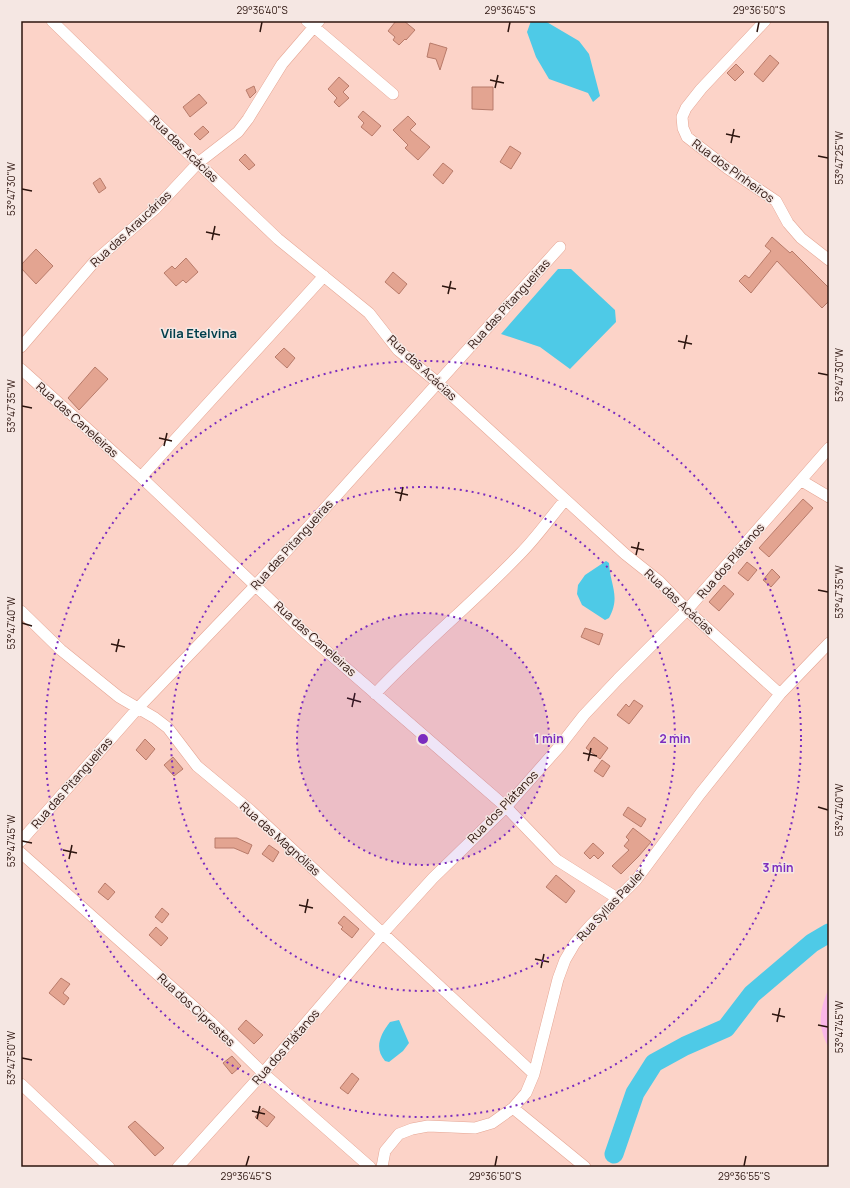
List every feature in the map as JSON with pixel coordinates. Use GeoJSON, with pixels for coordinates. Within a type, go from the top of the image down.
{"type":"FeatureCollection","features":[{"type":"Feature","properties":{"kind":"street","name":"Rua das Acácias"},"geometry":{"type":"LineString","coordinates":[[52,21],[198,163],[278,238],[369,313],[398,350],[438,383],[625,554],[660,581],[688,610],[780,694]]}},
{"type":"Feature","properties":{"kind":"street","name":"Rua dos Pinheiros"},"geometry":{"type":"LineString","coordinates":[[765,21],[701,89],[686,108],[682,117],[683,128],[688,138],[727,168],[776,201],[788,223],[801,238],[829,260]]}},
{"type":"Feature","properties":{"kind":"street","name":"Rua das Araucárias"},"geometry":{"type":"LineString","coordinates":[[21,347],[95,261],[156,208],[198,163],[238,132],[248,119],[282,64],[314,23]]}},
{"type":"Feature","properties":{"kind":"street"},"geometry":{"type":"LineString","coordinates":[[314,23],[393,94]]}},
{"type":"Feature","properties":{"kind":"street","name":"Rua das Pitangueiras"},"geometry":{"type":"LineString","coordinates":[[21,841],[138,708],[256,585],[560,247]]}},
{"type":"Feature","properties":{"kind":"street"},"geometry":{"type":"LineString","coordinates":[[141,477],[324,276]]}},
{"type":"Feature","properties":{"kind":"street","name":"Rua das Caneleiras"},"geometry":{"type":"LineString","coordinates":[[21,369],[141,477],[301,629],[506,807],[557,860],[617,898]]}},
{"type":"Feature","properties":{"kind":"street","name":"Rua dos Plátanos"},"geometry":{"type":"LineString","coordinates":[[178,1167],[264,1073],[383,933],[433,878],[506,807],[559,747],[584,715],[688,610],[802,481],[829,448]]}},
{"type":"Feature","properties":{"kind":"street"},"geometry":{"type":"LineString","coordinates":[[802,481],[829,497]]}},
{"type":"Feature","properties":{"kind":"street"},"geometry":{"type":"LineString","coordinates":[[375,694],[408,659],[467,606],[521,553],[565,500]]}},
{"type":"Feature","properties":{"kind":"street","name":"Rua das Magnólias"},"geometry":{"type":"LineString","coordinates":[[21,611],[60,650],[119,697],[168,728],[197,766],[250,810],[534,1074]]}},
{"type":"Feature","properties":{"kind":"street","name":"Rua Syllas Pauler"},"geometry":{"type":"LineString","coordinates":[[382,1167],[385,1151],[399,1134],[412,1129],[428,1126],[475,1128],[492,1123],[513,1108],[526,1093],[534,1074],[558,979],[565,960],[585,931],[649,864],[700,794],[780,694],[829,642]]}},
{"type":"Feature","properties":{"kind":"street","name":"Rua dos Ciprestes"},"geometry":{"type":"LineString","coordinates":[[21,853],[211,1022],[264,1073],[370,1167]]}},
{"type":"Feature","properties":{"kind":"street"},"geometry":{"type":"LineString","coordinates":[[21,1084],[109,1167]]}},
{"type":"Feature","properties":{"kind":"street"},"geometry":{"type":"LineString","coordinates":[[513,1108],[585,1167]]}},
{"type":"Feature","properties":{"kind":"shaded area"},"geometry":{"type":"Polygon","coordinates":[[[829,988],[829,1048],[821,1026],[821,1011],[829,988]]]}},
{"type":"Feature","properties":{"kind":"water"},"geometry":{"type":"Polygon","coordinates":[[[531,21],[545,21],[579,41],[589,54],[600,96],[593,102],[588,93],[549,79],[536,57],[527,32],[531,21]]]}},
{"type":"Feature","properties":{"kind":"water"},"geometry":{"type":"Polygon","coordinates":[[[558,269],[571,269],[615,310],[616,322],[570,369],[540,347],[501,334],[558,269]]]}},
{"type":"Feature","properties":{"kind":"water"},"geometry":{"type":"Polygon","coordinates":[[[606,561],[609,563],[615,597],[609,618],[605,620],[582,605],[577,594],[578,585],[585,575],[606,561]]]}},
{"type":"Feature","properties":{"kind":"water"},"geometry":{"type":"Polygon","coordinates":[[[399,1020],[409,1043],[403,1051],[389,1062],[385,1061],[379,1046],[381,1037],[390,1022],[399,1020]]]}},
{"type":"Feature","properties":{"kind":"building"},"geometry":{"type":"Polygon","coordinates":[[[396,21],[404,21],[415,30],[399,45],[393,40],[395,37],[388,31],[396,21]]]}},
{"type":"Feature","properties":{"kind":"building"},"geometry":{"type":"Polygon","coordinates":[[[430,43],[447,48],[440,70],[436,59],[427,57],[430,43]]]}},
{"type":"Feature","properties":{"kind":"building"},"geometry":{"type":"Polygon","coordinates":[[[770,55],[779,63],[763,82],[754,74],[770,55]]]}},
{"type":"Feature","properties":{"kind":"building"},"geometry":{"type":"Polygon","coordinates":[[[736,64],[744,72],[735,81],[727,73],[736,64]]]}},
{"type":"Feature","properties":{"kind":"building"},"geometry":{"type":"Polygon","coordinates":[[[339,77],[349,86],[343,92],[349,98],[339,107],[334,102],[337,98],[328,89],[339,77]]]}},
{"type":"Feature","properties":{"kind":"building"},"geometry":{"type":"Polygon","coordinates":[[[254,86],[256,92],[250,98],[246,90],[254,86]]]}},
{"type":"Feature","properties":{"kind":"building"},"geometry":{"type":"Polygon","coordinates":[[[472,87],[493,87],[493,110],[472,109],[472,87]]]}},
{"type":"Feature","properties":{"kind":"building"},"geometry":{"type":"Polygon","coordinates":[[[199,94],[207,103],[190,117],[183,107],[199,94]]]}},
{"type":"Feature","properties":{"kind":"building"},"geometry":{"type":"Polygon","coordinates":[[[363,111],[381,126],[372,136],[361,127],[364,123],[358,117],[363,111]]]}},
{"type":"Feature","properties":{"kind":"building"},"geometry":{"type":"Polygon","coordinates":[[[408,116],[416,124],[410,130],[430,147],[418,160],[405,148],[408,145],[393,130],[408,116]]]}},
{"type":"Feature","properties":{"kind":"building"},"geometry":{"type":"Polygon","coordinates":[[[203,126],[209,132],[200,140],[194,134],[203,126]]]}},
{"type":"Feature","properties":{"kind":"building"},"geometry":{"type":"Polygon","coordinates":[[[510,146],[521,153],[511,169],[500,162],[510,146]]]}},
{"type":"Feature","properties":{"kind":"building"},"geometry":{"type":"Polygon","coordinates":[[[245,154],[255,165],[249,170],[239,160],[245,154]]]}},
{"type":"Feature","properties":{"kind":"building"},"geometry":{"type":"Polygon","coordinates":[[[443,163],[453,171],[443,184],[433,175],[443,163]]]}},
{"type":"Feature","properties":{"kind":"building"},"geometry":{"type":"Polygon","coordinates":[[[100,178],[106,188],[99,193],[93,183],[100,178]]]}},
{"type":"Feature","properties":{"kind":"building"},"geometry":{"type":"Polygon","coordinates":[[[772,237],[790,253],[792,251],[829,288],[829,301],[822,308],[777,261],[751,293],[739,281],[745,275],[749,278],[771,251],[765,246],[772,237]]]}},
{"type":"Feature","properties":{"kind":"building"},"geometry":{"type":"Polygon","coordinates":[[[36,249],[53,266],[36,284],[21,268],[21,265],[36,249]]]}},
{"type":"Feature","properties":{"kind":"building"},"geometry":{"type":"Polygon","coordinates":[[[186,258],[198,272],[186,283],[183,280],[176,286],[164,273],[172,266],[175,269],[186,258]]]}},
{"type":"Feature","properties":{"kind":"building"},"geometry":{"type":"Polygon","coordinates":[[[393,272],[407,284],[399,294],[385,282],[393,272]]]}},
{"type":"Feature","properties":{"kind":"building"},"geometry":{"type":"Polygon","coordinates":[[[284,348],[295,358],[287,368],[275,357],[284,348]]]}},
{"type":"Feature","properties":{"kind":"building"},"geometry":{"type":"Polygon","coordinates":[[[95,367],[108,379],[79,410],[68,398],[95,367]]]}},
{"type":"Feature","properties":{"kind":"building"},"geometry":{"type":"Polygon","coordinates":[[[803,499],[813,508],[769,557],[759,548],[803,499]]]}},
{"type":"Feature","properties":{"kind":"building"},"geometry":{"type":"Polygon","coordinates":[[[747,562],[757,570],[748,581],[738,573],[747,562]]]}},
{"type":"Feature","properties":{"kind":"building"},"geometry":{"type":"Polygon","coordinates":[[[772,569],[780,577],[771,587],[763,580],[772,569]]]}},
{"type":"Feature","properties":{"kind":"building"},"geometry":{"type":"Polygon","coordinates":[[[724,585],[734,594],[719,611],[709,602],[724,585]]]}},
{"type":"Feature","properties":{"kind":"building"},"geometry":{"type":"Polygon","coordinates":[[[585,628],[603,634],[599,645],[581,637],[585,628]]]}},
{"type":"Feature","properties":{"kind":"building"},"geometry":{"type":"Polygon","coordinates":[[[634,700],[643,706],[629,724],[617,715],[626,704],[629,707],[634,700]]]}},
{"type":"Feature","properties":{"kind":"building"},"geometry":{"type":"Polygon","coordinates":[[[594,737],[608,748],[600,759],[586,748],[594,737]]]}},
{"type":"Feature","properties":{"kind":"building"},"geometry":{"type":"Polygon","coordinates":[[[145,739],[155,749],[146,760],[136,750],[145,739]]]}},
{"type":"Feature","properties":{"kind":"building"},"geometry":{"type":"Polygon","coordinates":[[[173,757],[183,769],[174,776],[164,765],[173,757]]]}},
{"type":"Feature","properties":{"kind":"building"},"geometry":{"type":"Polygon","coordinates":[[[602,760],[610,766],[603,777],[594,771],[602,760]]]}},
{"type":"Feature","properties":{"kind":"building"},"geometry":{"type":"Polygon","coordinates":[[[628,807],[646,819],[641,827],[623,815],[628,807]]]}},
{"type":"Feature","properties":{"kind":"building"},"geometry":{"type":"Polygon","coordinates":[[[633,828],[651,842],[621,874],[612,866],[629,850],[624,846],[629,840],[626,837],[633,828]]]}},
{"type":"Feature","properties":{"kind":"building"},"geometry":{"type":"Polygon","coordinates":[[[215,838],[237,838],[252,845],[248,854],[234,848],[215,848],[215,838]]]}},
{"type":"Feature","properties":{"kind":"building"},"geometry":{"type":"Polygon","coordinates":[[[593,843],[604,853],[598,859],[594,855],[590,859],[584,853],[593,843]]]}},
{"type":"Feature","properties":{"kind":"building"},"geometry":{"type":"Polygon","coordinates":[[[269,845],[279,852],[273,862],[262,854],[269,845]]]}},
{"type":"Feature","properties":{"kind":"building"},"geometry":{"type":"Polygon","coordinates":[[[556,875],[575,891],[566,903],[546,887],[556,875]]]}},
{"type":"Feature","properties":{"kind":"building"},"geometry":{"type":"Polygon","coordinates":[[[105,883],[115,892],[108,900],[98,892],[105,883]]]}},
{"type":"Feature","properties":{"kind":"building"},"geometry":{"type":"Polygon","coordinates":[[[162,908],[169,914],[162,923],[155,917],[162,908]]]}},
{"type":"Feature","properties":{"kind":"building"},"geometry":{"type":"Polygon","coordinates":[[[344,916],[359,929],[352,938],[341,929],[343,927],[338,923],[344,916]]]}},
{"type":"Feature","properties":{"kind":"building"},"geometry":{"type":"Polygon","coordinates":[[[156,927],[168,938],[161,946],[149,935],[156,927]]]}},
{"type":"Feature","properties":{"kind":"building"},"geometry":{"type":"Polygon","coordinates":[[[61,978],[70,984],[63,993],[69,998],[64,1005],[49,993],[61,978]]]}},
{"type":"Feature","properties":{"kind":"building"},"geometry":{"type":"Polygon","coordinates":[[[246,1020],[263,1035],[254,1044],[238,1029],[246,1020]]]}},
{"type":"Feature","properties":{"kind":"building"},"geometry":{"type":"Polygon","coordinates":[[[232,1056],[241,1066],[232,1074],[223,1063],[232,1056]]]}},
{"type":"Feature","properties":{"kind":"building"},"geometry":{"type":"Polygon","coordinates":[[[352,1073],[359,1079],[348,1094],[340,1088],[352,1073]]]}},
{"type":"Feature","properties":{"kind":"building"},"geometry":{"type":"Polygon","coordinates":[[[263,1108],[275,1117],[267,1127],[255,1117],[263,1108]]]}},
{"type":"Feature","properties":{"kind":"building"},"geometry":{"type":"Polygon","coordinates":[[[135,1121],[164,1148],[155,1156],[128,1127],[135,1121]]]}},
{"type":"Feature","properties":{"kind":"waterway"},"geometry":{"type":"LineString","coordinates":[[614,1154],[635,1093],[654,1063],[685,1046],[726,1028],[752,994],[812,943],[829,933]]}},
{"type":"Feature","properties":{"kind":"district","name":"Vila Etelvina"},"geometry":{"type":"Point","coordinates":[199,333]}}]}
